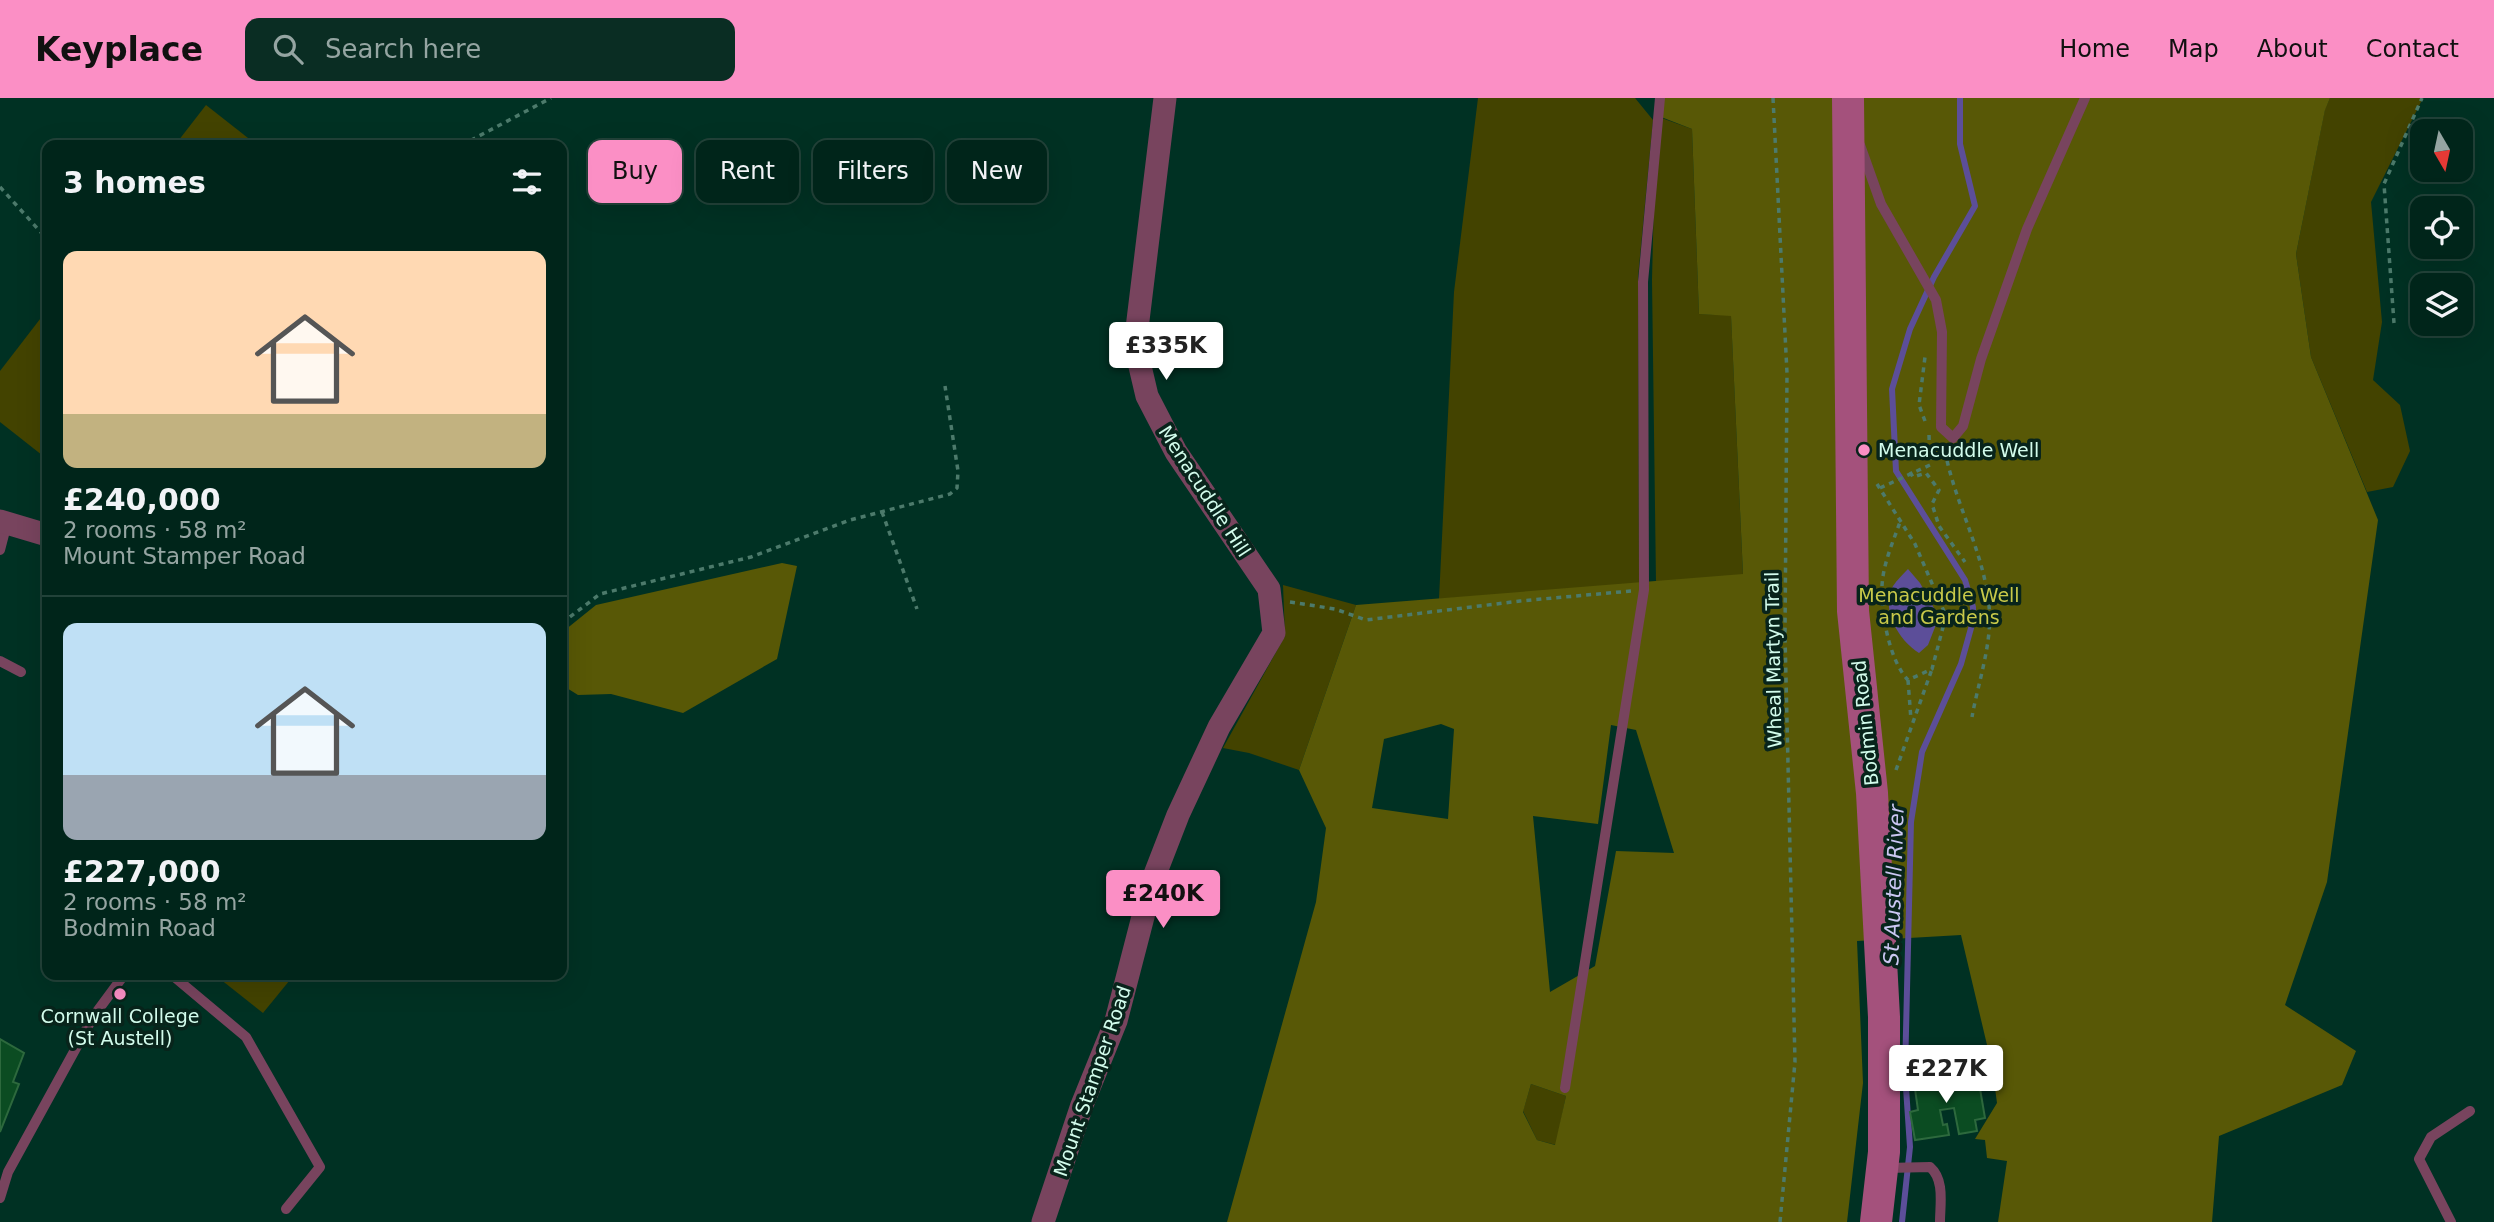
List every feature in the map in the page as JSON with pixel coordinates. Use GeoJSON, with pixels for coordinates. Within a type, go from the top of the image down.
{"type":"FeatureCollection","features":[{"type":"Feature","properties":{"kind":"main road","name":"Bodmin Road"},"geometry":{"type":"LineString","coordinates":[[1848,105],[1853,611],[1872,793],[1889,1168],[1877,1222]]}},
{"type":"Feature","properties":{"kind":"street","name":"Menacuddle Hill"},"geometry":{"type":"LineString","coordinates":[[1165,98],[1135,345],[1147,396],[1176,452],[1269,589],[1274,633]]}},
{"type":"Feature","properties":{"kind":"street"},"geometry":{"type":"LineString","coordinates":[[4,522],[42,533]]}},
{"type":"Feature","properties":{"kind":"street","name":"Mount Stamper Road"},"geometry":{"type":"LineString","coordinates":[[1043,1222],[1082,1105],[1116,1021],[1152,882],[1178,815],[1219,727],[1274,633]]}},
{"type":"Feature","properties":{"kind":"lane"},"geometry":{"type":"LineString","coordinates":[[1565,1088],[1644,590],[1643,282],[1660,98]]}},
{"type":"Feature","properties":{"kind":"lane"},"geometry":{"type":"LineString","coordinates":[[1848,105],[1881,204],[1936,300],[1942,331],[1941,427],[1953,438],[1963,426],[1981,359],[2027,229],[2085,98]]}},
{"type":"Feature","properties":{"kind":"lane"},"geometry":{"type":"LineString","coordinates":[[0,550],[4,522]]}},
{"type":"Feature","properties":{"kind":"lane"},"geometry":{"type":"LineString","coordinates":[[0,661],[21,672]]}},
{"type":"Feature","properties":{"kind":"lane"},"geometry":{"type":"LineString","coordinates":[[0,1198],[8,1172],[93,1017],[120,980]]}},
{"type":"Feature","properties":{"kind":"lane"},"geometry":{"type":"LineString","coordinates":[[178,980],[246,1037],[320,1167],[286,1209]]}},
{"type":"Feature","properties":{"kind":"lane"},"geometry":{"type":"LineString","coordinates":[[2451,1222],[2419,1158],[2431,1138],[2470,1111]]}},
{"type":"Feature","properties":{"kind":"lane"},"geometry":{"type":"LineString","coordinates":[[1889,1168],[1930,1167],[1937,1172],[1940,1181],[1940,1222]]}},
{"type":"Feature","properties":{"kind":"path"},"geometry":{"type":"LineString","coordinates":[[471,140],[551,98]]}},
{"type":"Feature","properties":{"kind":"path","name":"Wheal Martyn Trail"},"geometry":{"type":"LineString","coordinates":[[1773,98],[1787,373],[1785,636],[1795,1062],[1780,1222]]}},
{"type":"Feature","properties":{"kind":"path"},"geometry":{"type":"LineString","coordinates":[[2393,323],[2385,184],[2422,98]]}},
{"type":"Feature","properties":{"kind":"path"},"geometry":{"type":"LineString","coordinates":[[0,187],[42,233]]}},
{"type":"Feature","properties":{"kind":"path"},"geometry":{"type":"LineString","coordinates":[[567,619],[600,594],[751,557],[882,512],[950,494],[957,488],[958,471],[945,387]]}},
{"type":"Feature","properties":{"kind":"path"},"geometry":{"type":"LineString","coordinates":[[1941,427],[1953,490],[1982,569],[1990,607],[1972,717]]}},
{"type":"Feature","properties":{"kind":"path"},"geometry":{"type":"LineString","coordinates":[[1910,472],[1913,477],[1926,473],[1939,490],[1932,504],[1939,526],[1965,562]]}},
{"type":"Feature","properties":{"kind":"path"},"geometry":{"type":"LineString","coordinates":[[1895,775],[1932,670],[1946,616],[1915,544],[1880,488],[1904,475]]}},
{"type":"Feature","properties":{"kind":"path"},"geometry":{"type":"LineString","coordinates":[[882,512],[917,609]]}},
{"type":"Feature","properties":{"kind":"path"},"geometry":{"type":"LineString","coordinates":[[1900,522],[1888,556],[1882,586],[1891,651],[1898,669],[1908,680],[1912,722]]}},
{"type":"Feature","properties":{"kind":"path"},"geometry":{"type":"LineString","coordinates":[[1270,603],[1294,602],[1335,609],[1366,620],[1520,601],[1644,590]]}},
{"type":"Feature","properties":{"kind":"path"},"geometry":{"type":"LineString","coordinates":[[1908,680],[1932,670]]}},
{"type":"Feature","properties":{"kind":"shaded area"},"geometry":{"type":"Polygon","coordinates":[[[1478,98],[1635,98],[1653,120],[1638,277],[1639,584],[1439,599],[1454,292],[1478,98]]]}},
{"type":"Feature","properties":{"kind":"shaded area"},"geometry":{"type":"Polygon","coordinates":[[[2330,98],[2423,98],[2412,119],[2410,119],[2410,124],[2371,202],[2382,322],[2373,380],[2400,405],[2410,451],[2393,487],[2367,492],[2311,357],[2296,254],[2325,109],[2330,98]]]}},
{"type":"Feature","properties":{"kind":"shaded area"},"geometry":{"type":"Polygon","coordinates":[[[206,105],[251,140],[179,140],[206,105]]]}},
{"type":"Feature","properties":{"kind":"shaded area"},"geometry":{"type":"Polygon","coordinates":[[[1656,116],[1692,129],[1699,314],[1731,315],[1743,575],[1656,583],[1652,280],[1656,116]]]}},
{"type":"Feature","properties":{"kind":"shaded area"},"geometry":{"type":"Polygon","coordinates":[[[42,316],[42,455],[0,422],[0,371],[42,316]]]}},
{"type":"Feature","properties":{"kind":"shaded area"},"geometry":{"type":"Polygon","coordinates":[[[1908,569],[1920,583],[1939,617],[1928,645],[1919,653],[1899,633],[1890,614],[1893,586],[1908,569]]]}},
{"type":"Feature","properties":{"kind":"shaded area"},"geometry":{"type":"Polygon","coordinates":[[[1283,585],[1356,605],[1299,770],[1249,753],[1223,748],[1285,636],[1283,585]]]}},
{"type":"Feature","properties":{"kind":"shaded area"},"geometry":{"type":"Polygon","coordinates":[[[221,980],[290,980],[263,1013],[221,980]]]}},
{"type":"Feature","properties":{"kind":"shaded area"},"geometry":{"type":"Polygon","coordinates":[[[1531,1084],[1566,1096],[1556,1145],[1537,1140],[1523,1111],[1531,1084]]]}},
{"type":"Feature","properties":{"kind":"green space","name":"Menacuddle Well and Gardens"},"geometry":{"type":"Polygon","coordinates":[[[1657,98],[2330,98],[2325,110],[2296,254],[2311,357],[2378,520],[2327,882],[2285,1005],[2356,1051],[2342,1085],[2219,1136],[2212,1222],[1998,1222],[2007,1161],[1987,1158],[1985,1140],[1975,1139],[1997,1103],[1992,1066],[1961,935],[1857,941],[1863,1083],[1847,1222],[1227,1222],[1316,902],[1326,828],[1299,770],[1356,605],[1743,574],[1731,316],[1699,314],[1692,129],[1656,115],[1657,98]],[[1441,724],[1384,739],[1372,808],[1448,819],[1454,729],[1441,724]],[[1611,725],[1598,824],[1533,816],[1550,992],[1595,966],[1616,851],[1674,853],[1636,730],[1611,725]],[[1531,1084],[1523,1112],[1537,1140],[1555,1145],[1566,1096],[1531,1084]]]}},
{"type":"Feature","properties":{"kind":"green space"},"geometry":{"type":"Polygon","coordinates":[[[782,563],[797,566],[777,659],[683,713],[611,694],[578,695],[567,688],[567,628],[596,605],[782,563]]]}},
{"type":"Feature","properties":{"kind":"building"},"geometry":{"type":"Polygon","coordinates":[[[0,1039],[24,1053],[13,1082],[19,1084],[0,1132],[0,1039]]]}},
{"type":"Feature","properties":{"kind":"building"},"geometry":{"type":"Polygon","coordinates":[[[1947,1069],[1950,1082],[1978,1077],[1985,1118],[1975,1120],[1977,1131],[1959,1134],[1954,1108],[1940,1110],[1943,1125],[1947,1124],[1949,1135],[1915,1140],[1910,1112],[1918,1110],[1915,1089],[1924,1088],[1921,1073],[1947,1069]]]}},
{"type":"Feature","properties":{"kind":"waterway","name":"St Austell River"},"geometry":{"type":"LineString","coordinates":[[1902,1222],[1910,1147],[1905,1073],[1911,822],[1922,752],[1961,664],[1973,621],[1973,607],[1965,580],[1896,471],[1892,389],[1910,329],[1934,277],[1975,206],[1960,144],[1960,98]]}},
{"type":"Feature","properties":{"kind":"place","name":"Menacuddle Well"},"geometry":{"type":"Point","coordinates":[1864,450]}},
{"type":"Feature","properties":{"kind":"place","name":"Cornwall College (St Austell)"},"geometry":{"type":"Point","coordinates":[120,994]}}]}
